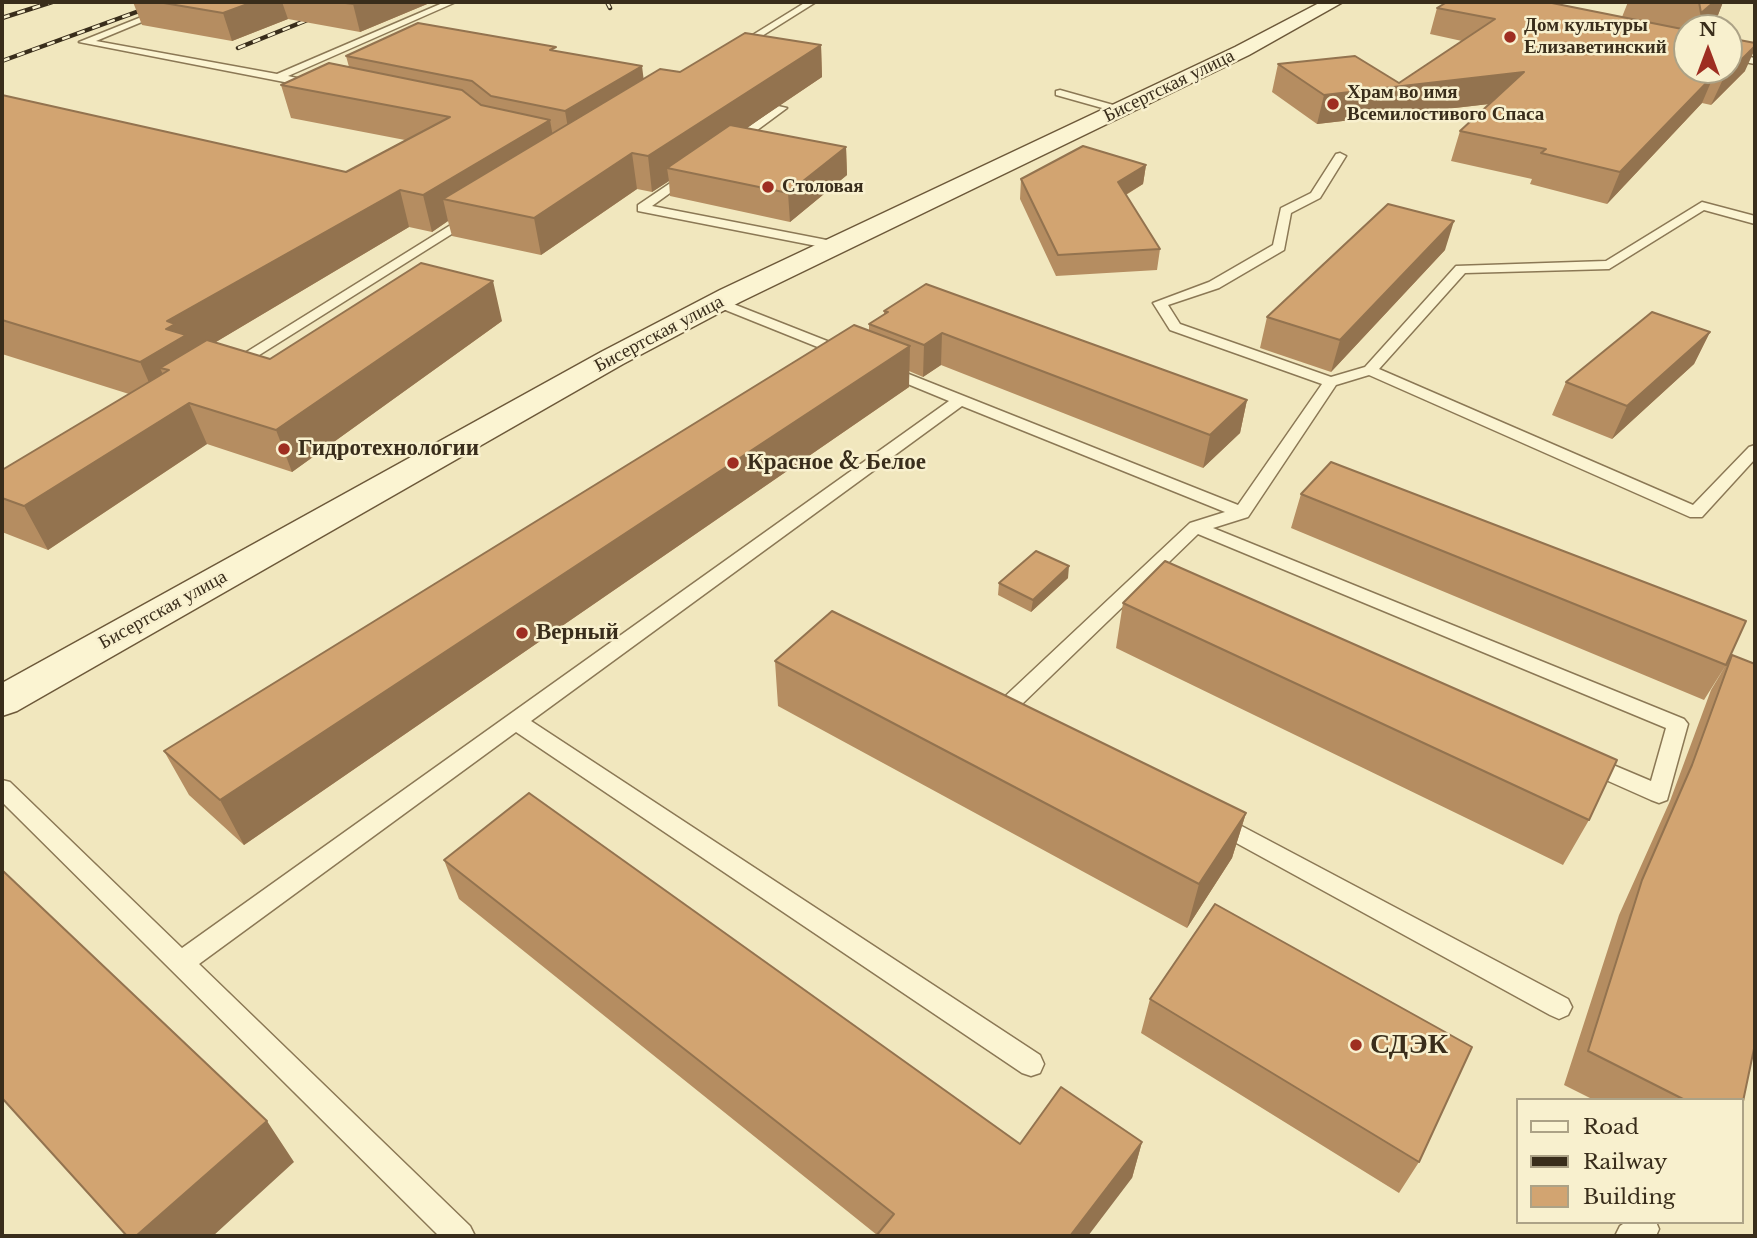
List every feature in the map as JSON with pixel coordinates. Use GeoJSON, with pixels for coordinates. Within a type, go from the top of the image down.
{"type":"FeatureCollection","features":[{"type":"Feature","properties":{"kind":"main road","name":"Бисертская улица"},"geometry":{"type":"LineString","coordinates":[[2,701],[612,358],[718,302],[1242,51],[1334,2]]}},
{"type":"Feature","properties":{"kind":"lane"},"geometry":{"type":"LineString","coordinates":[[186,2],[84,42],[331,88]]}},
{"type":"Feature","properties":{"kind":"lane"},"geometry":{"type":"LineString","coordinates":[[278,77],[452,2]]}},
{"type":"Feature","properties":{"kind":"lane"},"geometry":{"type":"LineString","coordinates":[[723,56],[812,2]]}},
{"type":"Feature","properties":{"kind":"lane"},"geometry":{"type":"LineString","coordinates":[[1060,93],[1120,110]]}},
{"type":"Feature","properties":{"kind":"lane"},"geometry":{"type":"LineString","coordinates":[[782,108],[642,208],[837,246]]}},
{"type":"Feature","properties":{"kind":"lane"},"geometry":{"type":"LineString","coordinates":[[1340,156],[1316,195],[1285,211],[1279,247],[1214,285],[1160,303],[1175,327],[1331,382],[1370,370],[1461,269],[1609,265],[1702,206],[1755,220]]}},
{"type":"Feature","properties":{"kind":"lane"},"geometry":{"type":"LineString","coordinates":[[220,374],[479,211]]}},
{"type":"Feature","properties":{"kind":"lane"},"geometry":{"type":"LineString","coordinates":[[718,302],[1242,513]]}},
{"type":"Feature","properties":{"kind":"lane"},"geometry":{"type":"LineString","coordinates":[[1370,370],[1696,513],[1755,450]]}},
{"type":"Feature","properties":{"kind":"lane"},"geometry":{"type":"LineString","coordinates":[[1043,727],[1006,707],[1196,527],[1242,513],[1331,382]]}},
{"type":"Feature","properties":{"kind":"lane"},"geometry":{"type":"LineString","coordinates":[[181,963],[961,399]]}},
{"type":"Feature","properties":{"kind":"lane"},"geometry":{"type":"LineString","coordinates":[[1196,527],[1677,724],[1659,794],[1570,754]]}},
{"type":"Feature","properties":{"kind":"lane"},"geometry":{"type":"LineString","coordinates":[[1152,566],[1177,578]]}},
{"type":"Feature","properties":{"kind":"lane"},"geometry":{"type":"LineString","coordinates":[[515,721],[1031,1064]]}},
{"type":"Feature","properties":{"kind":"lane"},"geometry":{"type":"LineString","coordinates":[[2,788],[460,1236]]}},
{"type":"Feature","properties":{"kind":"lane"},"geometry":{"type":"LineString","coordinates":[[1203,814],[1559,1007]]}},
{"type":"Feature","properties":{"kind":"building"},"geometry":{"type":"Polygon","coordinates":[[[158,2],[253,2],[223,13],[158,2]]]}},
{"type":"Feature","properties":{"kind":"building"},"geometry":{"type":"Polygon","coordinates":[[[1447,2],[1547,2],[1673,27],[1673,84],[1705,84],[1620,172],[1541,153],[1546,149],[1460,131],[1524,72],[1324,95],[1278,64],[1355,56],[1399,83],[1495,19],[1437,8],[1447,2]]]}},
{"type":"Feature","properties":{"kind":"building"},"geometry":{"type":"Polygon","coordinates":[[[1699,2],[1714,2],[1701,13],[1699,2]]]}},
{"type":"Feature","properties":{"kind":"building"},"geometry":{"type":"Polygon","coordinates":[[[418,23],[556,47],[550,50],[642,66],[565,111],[491,96],[472,81],[346,56],[418,23]]]}},
{"type":"Feature","properties":{"kind":"building"},"geometry":{"type":"Polygon","coordinates":[[[745,33],[821,45],[648,156],[632,153],[534,218],[443,199],[660,69],[680,72],[745,33]]]}},
{"type":"Feature","properties":{"kind":"building"},"geometry":{"type":"Polygon","coordinates":[[[1743,41],[1755,43],[1743,58],[1743,41]]]}},
{"type":"Feature","properties":{"kind":"building"},"geometry":{"type":"Polygon","coordinates":[[[329,63],[462,90],[481,105],[550,120],[423,195],[400,190],[167,321],[175,324],[166,329],[186,335],[140,362],[2,320],[2,95],[346,172],[450,117],[281,85],[329,63]]]}},
{"type":"Feature","properties":{"kind":"building"},"geometry":{"type":"Polygon","coordinates":[[[730,125],[846,147],[788,193],[667,168],[730,125]]]}},
{"type":"Feature","properties":{"kind":"building"},"geometry":{"type":"Polygon","coordinates":[[[1083,146],[1146,165],[1118,182],[1160,249],[1058,255],[1021,179],[1083,146]]]}},
{"type":"Feature","properties":{"kind":"building"},"geometry":{"type":"Polygon","coordinates":[[[1388,204],[1454,221],[1340,340],[1267,317],[1388,204]]]}},
{"type":"Feature","properties":{"kind":"building"},"geometry":{"type":"Polygon","coordinates":[[[421,263],[493,281],[276,430],[189,403],[24,506],[2,498],[2,470],[169,370],[160,368],[207,340],[270,359],[421,263]]]}},
{"type":"Feature","properties":{"kind":"building"},"geometry":{"type":"Polygon","coordinates":[[[926,284],[1247,400],[1210,435],[942,333],[924,345],[869,324],[926,284]]]}},
{"type":"Feature","properties":{"kind":"building"},"geometry":{"type":"Polygon","coordinates":[[[1652,312],[1710,332],[1627,406],[1566,382],[1652,312]]]}},
{"type":"Feature","properties":{"kind":"building"},"geometry":{"type":"Polygon","coordinates":[[[854,325],[910,346],[220,800],[164,751],[854,325]]]}},
{"type":"Feature","properties":{"kind":"building"},"geometry":{"type":"Polygon","coordinates":[[[1331,462],[1746,621],[1726,665],[1301,494],[1331,462]]]}},
{"type":"Feature","properties":{"kind":"building"},"geometry":{"type":"Polygon","coordinates":[[[1036,551],[1069,566],[1033,600],[999,583],[1036,551]]]}},
{"type":"Feature","properties":{"kind":"building"},"geometry":{"type":"Polygon","coordinates":[[[1165,561],[1617,760],[1589,820],[1123,603],[1165,561]]]}},
{"type":"Feature","properties":{"kind":"building"},"geometry":{"type":"Polygon","coordinates":[[[832,611],[1246,813],[1199,884],[775,661],[832,611]]]}},
{"type":"Feature","properties":{"kind":"building"},"geometry":{"type":"Polygon","coordinates":[[[1732,655],[1755,664],[1755,1044],[1743,1101],[1743,1098],[1681,1098],[1588,1051],[1642,880],[1692,765],[1732,655]]]}},
{"type":"Feature","properties":{"kind":"building"},"geometry":{"type":"Polygon","coordinates":[[[529,793],[1020,1144],[1061,1087],[1142,1142],[1070,1236],[876,1236],[894,1214],[444,860],[529,793]]]}},
{"type":"Feature","properties":{"kind":"building"},"geometry":{"type":"Polygon","coordinates":[[[2,870],[267,1121],[136,1236],[127,1236],[2,1098],[2,870]]]}},
{"type":"Feature","properties":{"kind":"building"},"geometry":{"type":"Polygon","coordinates":[[[1215,904],[1472,1047],[1419,1162],[1150,999],[1215,904]]]}},
{"type":"Feature","properties":{"kind":"railway"},"geometry":{"type":"LineString","coordinates":[[2,18],[52,2]]}},
{"type":"Feature","properties":{"kind":"railway"},"geometry":{"type":"LineString","coordinates":[[2,61],[164,2]]}},
{"type":"Feature","properties":{"kind":"railway"},"geometry":{"type":"LineString","coordinates":[[238,48],[352,2]]}},
{"type":"Feature","properties":{"kind":"railway"},"geometry":{"type":"LineString","coordinates":[[607,2],[610,8]]}},
{"type":"Feature","properties":{"kind":"place","name":"Дом культуры Елизаветинский"},"geometry":{"type":"Point","coordinates":[1510,37]}},
{"type":"Feature","properties":{"kind":"place","name":"Храм во имя Всемилостивого Спаса"},"geometry":{"type":"Point","coordinates":[1333,104]}},
{"type":"Feature","properties":{"kind":"place","name":"Столовая"},"geometry":{"type":"Point","coordinates":[768,187]}},
{"type":"Feature","properties":{"kind":"place","name":"Гидротехнологии"},"geometry":{"type":"Point","coordinates":[284,449]}},
{"type":"Feature","properties":{"kind":"place","name":"Красное & Белое"},"geometry":{"type":"Point","coordinates":[733,463]}},
{"type":"Feature","properties":{"kind":"place","name":"Верный"},"geometry":{"type":"Point","coordinates":[522,633]}},
{"type":"Feature","properties":{"kind":"place","name":"СДЭК"},"geometry":{"type":"Point","coordinates":[1356,1045]}}]}
